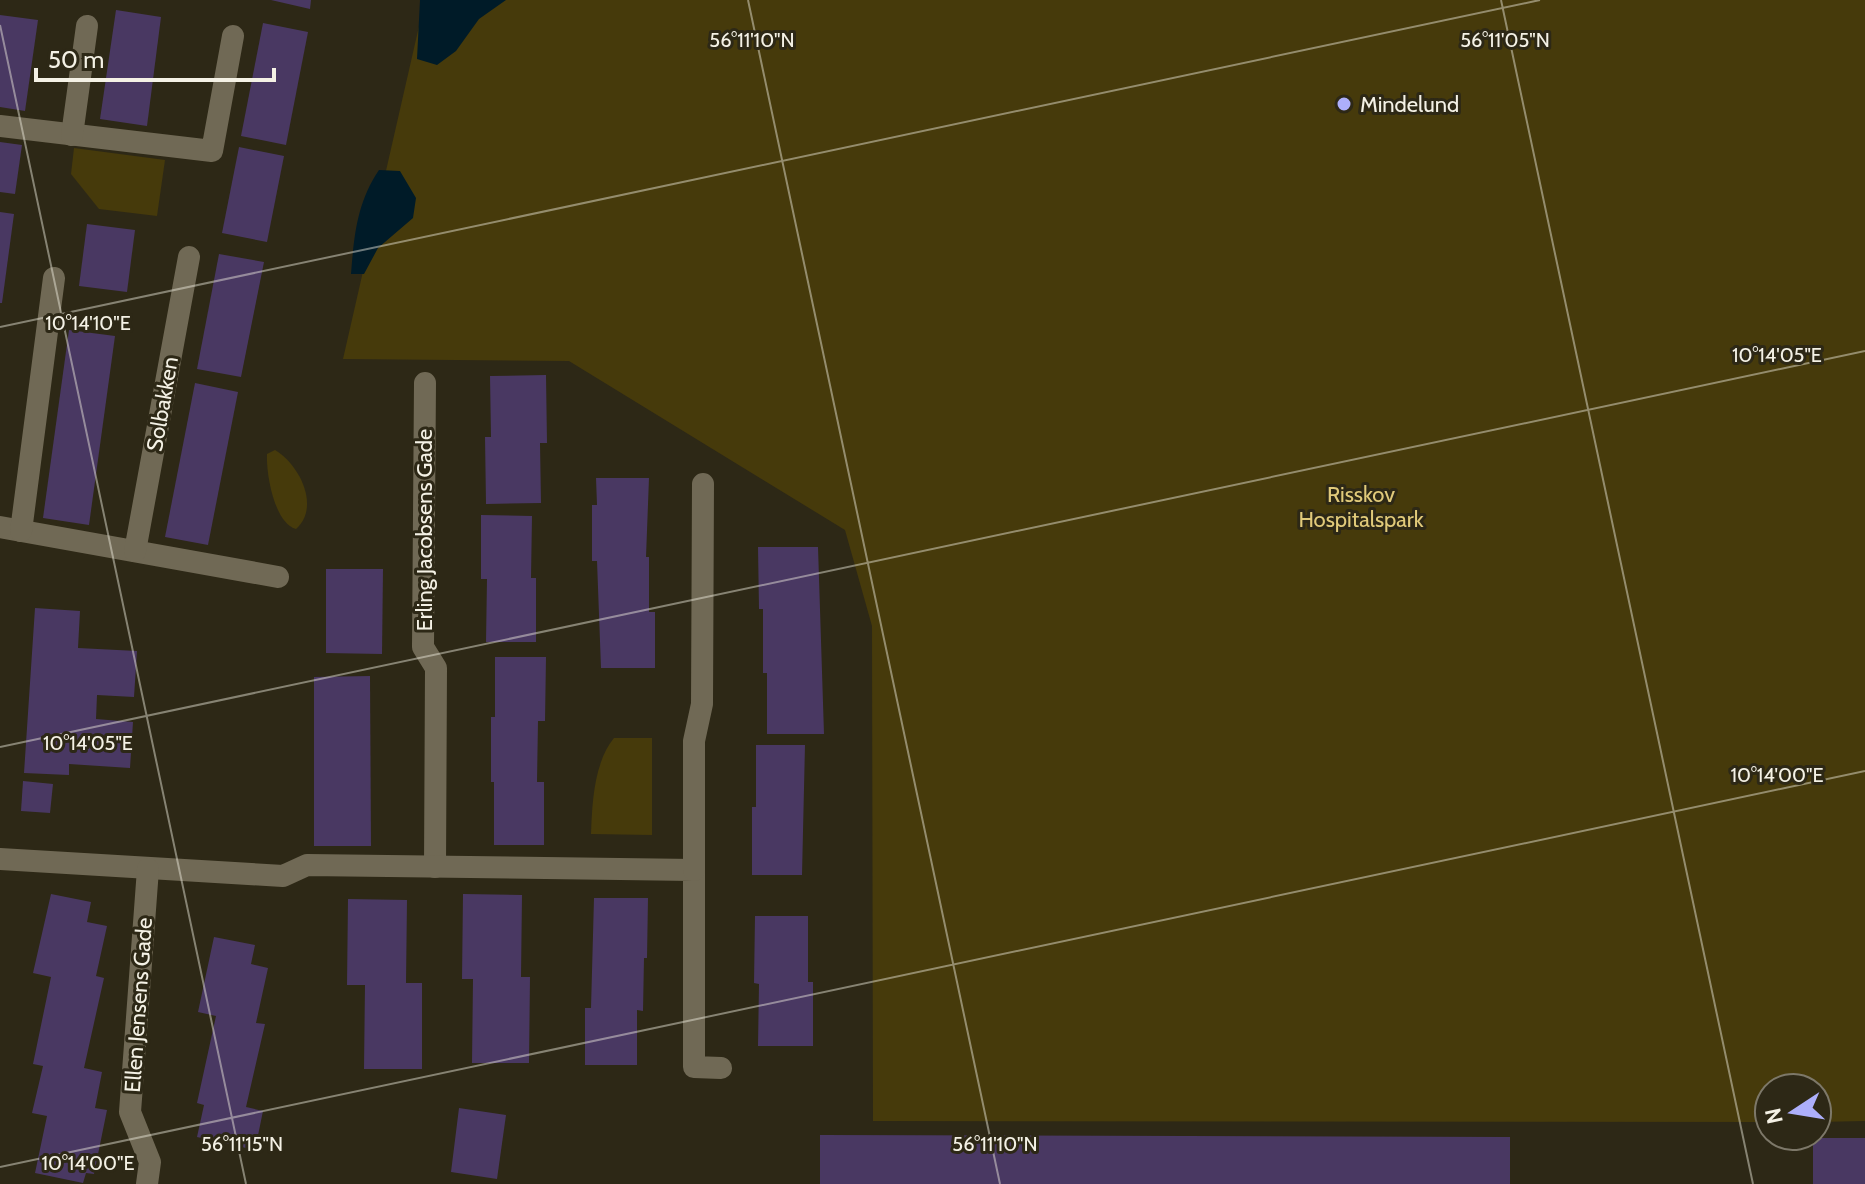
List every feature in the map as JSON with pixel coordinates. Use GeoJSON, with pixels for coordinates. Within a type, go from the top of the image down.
{"type":"FeatureCollection","features":[{"type":"Feature","properties":{"kind":"street"},"geometry":{"type":"LineString","coordinates":[[72,135],[87,26]]}},
{"type":"Feature","properties":{"kind":"street"},"geometry":{"type":"LineString","coordinates":[[0,126],[212,151],[233,36]]}},
{"type":"Feature","properties":{"kind":"street","name":"Solbakken"},"geometry":{"type":"LineString","coordinates":[[135,551],[189,257]]}},
{"type":"Feature","properties":{"kind":"street"},"geometry":{"type":"LineString","coordinates":[[54,278],[10,529],[278,577]]}},
{"type":"Feature","properties":{"kind":"street","name":"Erling Jacobsens Gade"},"geometry":{"type":"LineString","coordinates":[[425,383],[423,647],[436,668],[435,867]]}},
{"type":"Feature","properties":{"kind":"street"},"geometry":{"type":"LineString","coordinates":[[703,484],[702,704],[694,741],[694,1067],[721,1068]]}},
{"type":"Feature","properties":{"kind":"street"},"geometry":{"type":"LineString","coordinates":[[0,859],[283,876],[307,865],[694,870]]}},
{"type":"Feature","properties":{"kind":"street","name":"Ellen Jensens Gade"},"geometry":{"type":"LineString","coordinates":[[147,1184],[150,1162],[130,1112],[148,869]]}},
{"type":"Feature","properties":{"kind":"green space","name":"Risskov Hospitalspark"},"geometry":{"type":"Polygon","coordinates":[[[425,0],[1865,0],[1865,1121],[1833,1122],[1833,1072],[1753,1072],[1753,1122],[873,1121],[872,626],[845,530],[569,361],[343,359],[425,0]]]}},
{"type":"Feature","properties":{"kind":"green space"},"geometry":{"type":"Polygon","coordinates":[[[74,148],[165,160],[157,216],[99,209],[71,174],[74,148]]]}},
{"type":"Feature","properties":{"kind":"green space"},"geometry":{"type":"Polygon","coordinates":[[[275,450],[292,465],[304,486],[307,509],[296,529],[282,517],[273,496],[267,454],[275,450]]]}},
{"type":"Feature","properties":{"kind":"green space"},"geometry":{"type":"Polygon","coordinates":[[[614,738],[652,738],[652,835],[591,834],[598,771],[614,738]]]}},
{"type":"Feature","properties":{"kind":"water"},"geometry":{"type":"Polygon","coordinates":[[[420,0],[506,0],[479,19],[456,51],[437,65],[417,59],[420,0]]]}},
{"type":"Feature","properties":{"kind":"water"},"geometry":{"type":"Polygon","coordinates":[[[379,170],[400,171],[416,198],[413,218],[378,248],[364,274],[351,274],[361,207],[379,170]]]}},
{"type":"Feature","properties":{"kind":"building"},"geometry":{"type":"Polygon","coordinates":[[[271,0],[311,0],[310,9],[271,0]]]}},
{"type":"Feature","properties":{"kind":"building"},"geometry":{"type":"Polygon","coordinates":[[[116,10],[161,17],[147,126],[100,119],[116,10]]]}},
{"type":"Feature","properties":{"kind":"building"},"geometry":{"type":"Polygon","coordinates":[[[0,15],[38,20],[25,111],[0,107],[0,15]]]}},
{"type":"Feature","properties":{"kind":"building"},"geometry":{"type":"Polygon","coordinates":[[[263,23],[308,32],[286,145],[241,136],[263,23]]]}},
{"type":"Feature","properties":{"kind":"building"},"geometry":{"type":"Polygon","coordinates":[[[0,142],[22,145],[15,194],[0,192],[0,142]]]}},
{"type":"Feature","properties":{"kind":"building"},"geometry":{"type":"Polygon","coordinates":[[[239,147],[284,156],[267,242],[222,233],[239,147]]]}},
{"type":"Feature","properties":{"kind":"building"},"geometry":{"type":"Polygon","coordinates":[[[0,212],[14,214],[2,303],[0,303],[0,212]]]}},
{"type":"Feature","properties":{"kind":"building"},"geometry":{"type":"Polygon","coordinates":[[[87,224],[135,230],[127,292],[79,286],[87,224]]]}},
{"type":"Feature","properties":{"kind":"building"},"geometry":{"type":"Polygon","coordinates":[[[219,254],[264,262],[241,377],[197,369],[219,254]]]}},
{"type":"Feature","properties":{"kind":"building"},"geometry":{"type":"Polygon","coordinates":[[[69,330],[115,336],[89,525],[43,518],[69,330]]]}},
{"type":"Feature","properties":{"kind":"building"},"geometry":{"type":"Polygon","coordinates":[[[546,375],[547,443],[540,443],[541,503],[486,504],[485,437],[491,437],[490,376],[546,375]]]}},
{"type":"Feature","properties":{"kind":"building"},"geometry":{"type":"Polygon","coordinates":[[[195,383],[238,392],[208,545],[165,537],[195,383]]]}},
{"type":"Feature","properties":{"kind":"building"},"geometry":{"type":"Polygon","coordinates":[[[596,478],[649,478],[646,557],[649,557],[649,612],[655,612],[655,668],[601,668],[597,561],[592,561],[592,505],[597,505],[596,478]]]}},
{"type":"Feature","properties":{"kind":"building"},"geometry":{"type":"Polygon","coordinates":[[[481,515],[532,516],[531,578],[536,578],[536,642],[486,642],[487,579],[481,579],[481,515]]]}},
{"type":"Feature","properties":{"kind":"building"},"geometry":{"type":"Polygon","coordinates":[[[758,547],[818,547],[824,734],[767,734],[767,673],[763,673],[763,609],[759,609],[758,547]]]}},
{"type":"Feature","properties":{"kind":"building"},"geometry":{"type":"Polygon","coordinates":[[[326,569],[383,569],[382,654],[326,653],[326,569]]]}},
{"type":"Feature","properties":{"kind":"building"},"geometry":{"type":"Polygon","coordinates":[[[35,608],[80,611],[78,648],[137,651],[134,697],[97,695],[96,719],[133,722],[130,768],[69,764],[69,775],[24,773],[35,608]]]}},
{"type":"Feature","properties":{"kind":"building"},"geometry":{"type":"Polygon","coordinates":[[[495,657],[546,657],[545,721],[538,721],[537,782],[544,782],[544,845],[494,845],[491,717],[495,717],[495,657]]]}},
{"type":"Feature","properties":{"kind":"building"},"geometry":{"type":"Polygon","coordinates":[[[370,676],[371,846],[314,846],[314,677],[370,676]]]}},
{"type":"Feature","properties":{"kind":"building"},"geometry":{"type":"Polygon","coordinates":[[[756,745],[805,745],[802,875],[752,875],[756,745]]]}},
{"type":"Feature","properties":{"kind":"building"},"geometry":{"type":"Polygon","coordinates":[[[23,781],[53,784],[50,813],[21,811],[23,781]]]}},
{"type":"Feature","properties":{"kind":"building"},"geometry":{"type":"Polygon","coordinates":[[[51,894],[91,902],[87,922],[107,926],[96,976],[104,978],[84,1068],[102,1072],[95,1108],[107,1110],[94,1174],[86,1173],[83,1183],[35,1173],[47,1116],[32,1113],[43,1066],[33,1064],[51,977],[33,973],[51,894]]]}},
{"type":"Feature","properties":{"kind":"building"},"geometry":{"type":"Polygon","coordinates":[[[463,894],[522,895],[521,977],[530,977],[529,1063],[472,1063],[473,979],[462,979],[463,894]]]}},
{"type":"Feature","properties":{"kind":"building"},"geometry":{"type":"Polygon","coordinates":[[[594,898],[648,898],[643,1011],[637,1010],[637,1065],[585,1065],[585,1008],[591,1008],[594,898]]]}},
{"type":"Feature","properties":{"kind":"building"},"geometry":{"type":"Polygon","coordinates":[[[348,899],[407,900],[406,983],[422,983],[422,1069],[364,1069],[365,985],[347,985],[348,899]]]}},
{"type":"Feature","properties":{"kind":"building"},"geometry":{"type":"Polygon","coordinates":[[[755,916],[808,916],[808,982],[813,982],[813,1046],[758,1046],[759,984],[754,983],[755,916]]]}},
{"type":"Feature","properties":{"kind":"building"},"geometry":{"type":"Polygon","coordinates":[[[214,937],[255,945],[251,964],[268,968],[256,1023],[265,1024],[246,1107],[263,1111],[255,1150],[197,1137],[204,1105],[197,1103],[216,1016],[198,1012],[214,937]]]}},
{"type":"Feature","properties":{"kind":"building"},"geometry":{"type":"Polygon","coordinates":[[[459,1108],[506,1115],[497,1179],[451,1172],[459,1108]]]}},
{"type":"Feature","properties":{"kind":"building"},"geometry":{"type":"Polygon","coordinates":[[[820,1135],[1510,1137],[1510,1184],[820,1184],[820,1135]]]}},
{"type":"Feature","properties":{"kind":"building"},"geometry":{"type":"Polygon","coordinates":[[[1833,1138],[1865,1138],[1865,1184],[1813,1184],[1813,1152],[1833,1152],[1833,1138]]]}},
{"type":"Feature","properties":{"kind":"place","name":"Mindelund"},"geometry":{"type":"Point","coordinates":[1344,104]}}]}
